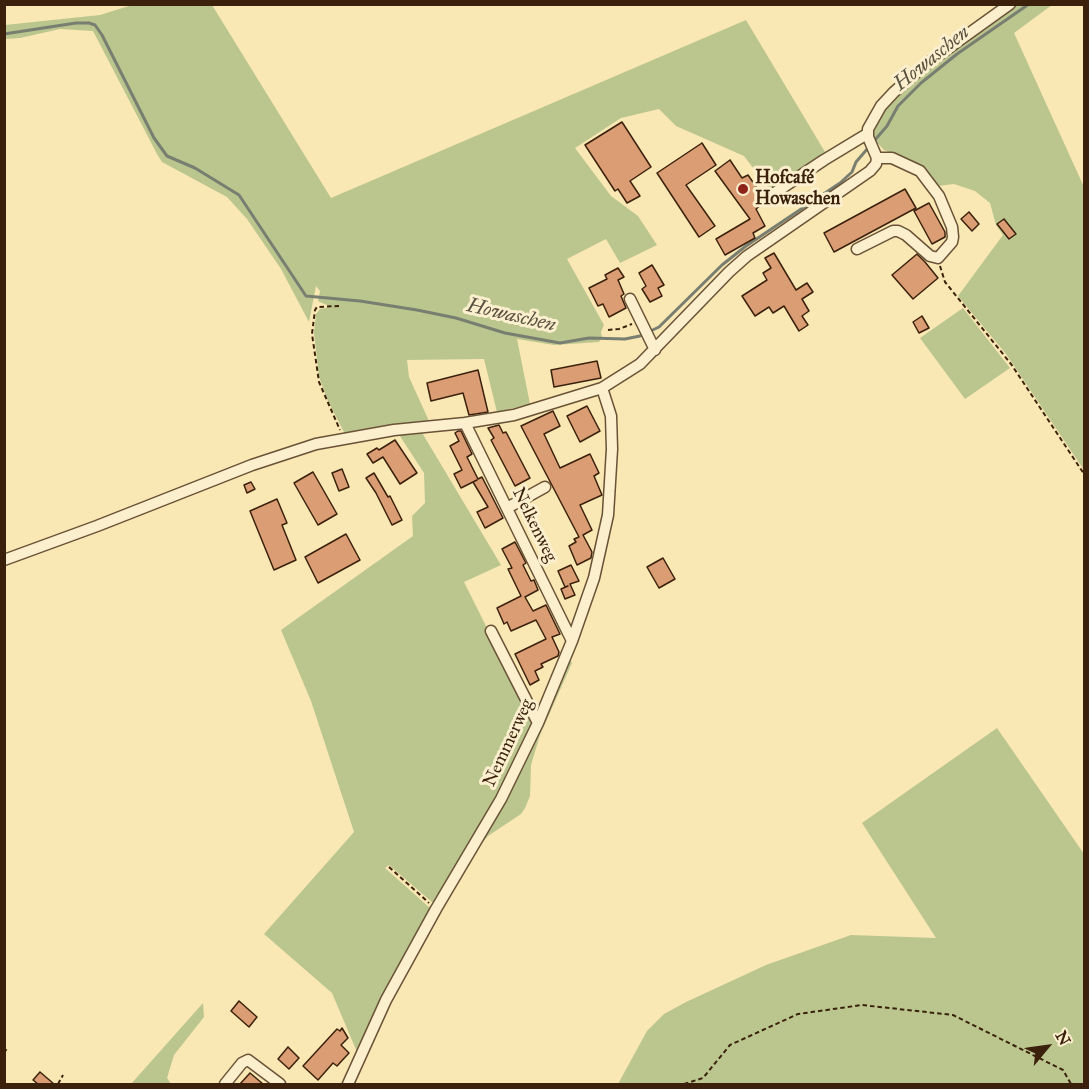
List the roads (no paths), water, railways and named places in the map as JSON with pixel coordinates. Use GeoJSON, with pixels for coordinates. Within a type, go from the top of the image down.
{"type":"FeatureCollection","features":[{"type":"Feature","properties":{"kind":"street"},"geometry":{"type":"LineString","coordinates":[[4,560],[252,465],[316,444],[394,429],[465,423],[514,415],[602,388],[640,364],[747,256],[870,171],[876,164],[876,154],[868,136],[874,117],[894,92],[925,65],[1010,4]]}},
{"type":"Feature","properties":{"kind":"street"},"geometry":{"type":"LineString","coordinates":[[773,194],[824,160],[868,136]]}},
{"type":"Feature","properties":{"kind":"street"},"geometry":{"type":"LineString","coordinates":[[858,249],[893,231],[906,235],[930,256],[938,258],[952,242],[953,233],[933,186],[920,171],[913,167],[876,154]]}},
{"type":"Feature","properties":{"kind":"street"},"geometry":{"type":"LineString","coordinates":[[630,299],[655,350]]}},
{"type":"Feature","properties":{"kind":"street","name":"Nemmerweg"},"geometry":{"type":"LineString","coordinates":[[348,1084],[386,1000],[501,799],[538,723],[572,641],[594,578],[608,515],[611,482],[611,416],[602,388]]}},
{"type":"Feature","properties":{"kind":"street","name":"Nelkenweg"},"geometry":{"type":"LineString","coordinates":[[465,423],[572,641]]}},
{"type":"Feature","properties":{"kind":"street"},"geometry":{"type":"LineString","coordinates":[[507,507],[545,487]]}},
{"type":"Feature","properties":{"kind":"street"},"geometry":{"type":"LineString","coordinates":[[491,631],[538,723]]}},
{"type":"Feature","properties":{"kind":"street"},"geometry":{"type":"LineString","coordinates":[[225,1084],[242,1063],[248,1060],[280,1084]]}},
{"type":"Feature","properties":{"kind":"waterway","name":"Howaschen"},"geometry":{"type":"LineString","coordinates":[[4,34],[76,23],[95,25],[154,138],[167,156],[195,168],[239,195],[306,296],[417,310],[456,318],[505,333],[560,343],[589,338],[625,339],[640,336],[659,327],[722,265],[746,246],[840,183],[852,172],[856,162],[887,126],[898,106],[921,83],[957,54],[1029,4]]}},
{"type":"Feature","properties":{"kind":"place","name":"Hofcafé Howaschen"},"geometry":{"type":"Point","coordinates":[743,189]}}]}
